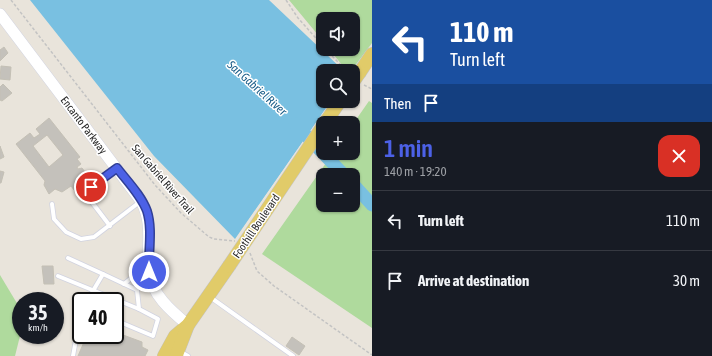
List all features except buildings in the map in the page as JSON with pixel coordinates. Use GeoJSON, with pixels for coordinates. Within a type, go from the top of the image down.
{"type":"FeatureCollection","features":[{"type":"Feature","properties":{"kind":"main road"},"geometry":{"type":"LineString","coordinates":[[360,70],[372,54]]}},
{"type":"Feature","properties":{"kind":"main road","name":"Foothill Boulevard"},"geometry":{"type":"LineString","coordinates":[[164,356],[175,336],[188,325],[316,136]]}},
{"type":"Feature","properties":{"kind":"main road","name":"Foothill Boulevard"},"geometry":{"type":"LineString","coordinates":[[181,354],[188,325]]}},
{"type":"Feature","properties":{"kind":"street","name":"Encanto Parkway"},"geometry":{"type":"LineString","coordinates":[[0,14],[141,201],[146,210],[149,226],[149,272],[160,299],[175,315],[188,325]]}},
{"type":"Feature","properties":{"kind":"lane"},"geometry":{"type":"LineString","coordinates":[[110,226],[90,201],[88,194],[91,187],[117,168]]}},
{"type":"Feature","properties":{"kind":"lane"},"geometry":{"type":"LineString","coordinates":[[52,204],[54,219],[66,232],[81,239],[94,237],[141,201]]}},
{"type":"Feature","properties":{"kind":"lane"},"geometry":{"type":"LineString","coordinates":[[68,258],[137,290],[139,309]]}},
{"type":"Feature","properties":{"kind":"lane"},"geometry":{"type":"LineString","coordinates":[[124,284],[135,275],[149,272]]}},
{"type":"Feature","properties":{"kind":"lane"},"geometry":{"type":"LineString","coordinates":[[94,290],[103,274]]}},
{"type":"Feature","properties":{"kind":"lane"},"geometry":{"type":"LineString","coordinates":[[58,276],[139,309],[158,319],[153,336],[124,324]]}},
{"type":"Feature","properties":{"kind":"lane"},"geometry":{"type":"LineString","coordinates":[[208,296],[293,356]]}},
{"type":"Feature","properties":{"kind":"lane"},"geometry":{"type":"LineString","coordinates":[[73,356],[75,344]]}},
{"type":"Feature","properties":{"kind":"path","name":"San Gabriel River Trail"},"geometry":{"type":"LineString","coordinates":[[11,0],[167,199],[209,237],[217,240],[230,240],[239,244]]}},
{"type":"Feature","properties":{"kind":"path"},"geometry":{"type":"LineString","coordinates":[[286,0],[298,18],[316,38]]}},
{"type":"Feature","properties":{"kind":"path"},"geometry":{"type":"LineString","coordinates":[[332,56],[341,64]]}},
{"type":"Feature","properties":{"kind":"path"},"geometry":{"type":"LineString","coordinates":[[360,81],[372,89]]}},
{"type":"Feature","properties":{"kind":"path"},"geometry":{"type":"LineString","coordinates":[[248,250],[260,274],[295,302],[372,355]]}},
{"type":"Feature","properties":{"kind":"green space"},"geometry":{"type":"Polygon","coordinates":[[[289,0],[372,0],[372,43],[356,64],[341,64],[335,56],[360,56],[360,12],[316,12],[316,33],[289,0]]]}},
{"type":"Feature","properties":{"kind":"green space"},"geometry":{"type":"Polygon","coordinates":[[[369,101],[372,103],[372,328],[262,254],[316,177],[316,212],[360,212],[360,168],[322,168],[328,160],[360,160],[360,116],[359,116],[369,101]]]}},
{"type":"Feature","properties":{"kind":"green space"},"geometry":{"type":"Polygon","coordinates":[[[0,275],[12,295],[12,344],[18,344],[15,356],[0,356],[0,275]]]}},
{"type":"Feature","properties":{"kind":"water"},"geometry":{"type":"Polygon","coordinates":[[[30,0],[269,0],[316,44],[316,56],[328,56],[337,64],[316,64],[316,108],[326,108],[321,116],[316,116],[316,123],[235,239],[154,156],[30,0]]]}},
{"type":"Feature","properties":{"kind":"pier"},"geometry":{"type":"Polygon","coordinates":[[[326,108],[329,108],[323,116],[321,116],[326,108]]]}},
{"type":"Feature","properties":{"kind":"pier"},"geometry":{"type":"Polygon","coordinates":[[[316,123],[316,126],[235,240],[316,123]]]}},
{"type":"Feature","properties":{"kind":"waterway","name":"San Gabriel River"},"geometry":{"type":"LineString","coordinates":[[295,124],[337,168]]}},
{"type":"Feature","properties":{"kind":"waterway","name":"San Gabriel River"},"geometry":{"type":"LineString","coordinates":[[360,192],[372,205]]}},
{"type":"Feature","properties":{"kind":"route"},"geometry":{"type":"LineString","coordinates":[[91,187],[117,168],[134,190],[146,210],[149,226],[149,272]]}}]}
